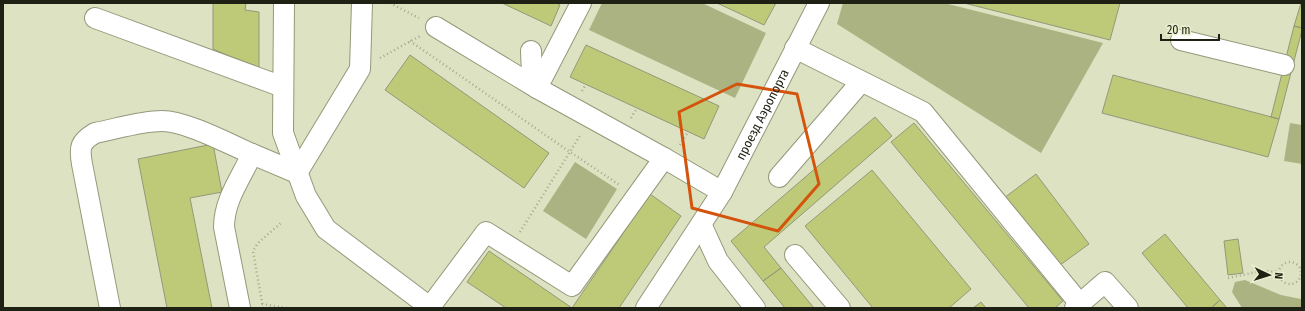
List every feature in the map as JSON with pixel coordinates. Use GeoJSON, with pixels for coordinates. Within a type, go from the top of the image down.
{"type":"FeatureCollection","features":[{"type":"Feature","properties":{"kind":"street"},"geometry":{"type":"LineString","coordinates":[[284,3],[283,133],[306,196],[326,229],[430,308],[486,232],[572,286],[664,158]]}},
{"type":"Feature","properties":{"kind":"street"},"geometry":{"type":"LineString","coordinates":[[297,173],[360,69],[362,3]]}},
{"type":"Feature","properties":{"kind":"street"},"geometry":{"type":"LineString","coordinates":[[537,88],[581,3]]}},
{"type":"Feature","properties":{"kind":"street","name":"проезд Аэропорта"},"geometry":{"type":"LineString","coordinates":[[646,308],[722,192],[819,3]]}},
{"type":"Feature","properties":{"kind":"street"},"geometry":{"type":"LineString","coordinates":[[95,18],[283,88]]}},
{"type":"Feature","properties":{"kind":"street"},"geometry":{"type":"LineString","coordinates":[[436,27],[537,88],[664,158],[722,192]]}},
{"type":"Feature","properties":{"kind":"street"},"geometry":{"type":"LineString","coordinates":[[1181,40],[1293,66]]}},
{"type":"Feature","properties":{"kind":"street"},"geometry":{"type":"LineString","coordinates":[[795,48],[923,112],[1077,306],[1105,282],[1128,308]]}},
{"type":"Feature","properties":{"kind":"street"},"geometry":{"type":"LineString","coordinates":[[531,51],[532,74],[537,88]]}},
{"type":"Feature","properties":{"kind":"street"},"geometry":{"type":"LineString","coordinates":[[779,177],[861,82]]}},
{"type":"Feature","properties":{"kind":"street"},"geometry":{"type":"LineString","coordinates":[[110,308],[80,153],[81,144],[86,138],[95,133],[147,123],[162,121],[176,123],[189,127],[297,173]]}},
{"type":"Feature","properties":{"kind":"street"},"geometry":{"type":"LineString","coordinates":[[240,307],[224,227],[224,218],[227,204],[252,154]]}},
{"type":"Feature","properties":{"kind":"street"},"geometry":{"type":"LineString","coordinates":[[701,224],[718,261],[755,308]]}},
{"type":"Feature","properties":{"kind":"street"},"geometry":{"type":"LineString","coordinates":[[795,255],[840,308]]}},
{"type":"Feature","properties":{"kind":"path"},"geometry":{"type":"LineString","coordinates":[[390,3],[436,27]]}},
{"type":"Feature","properties":{"kind":"path"},"geometry":{"type":"LineString","coordinates":[[360,69],[436,27]]}},
{"type":"Feature","properties":{"kind":"path"},"geometry":{"type":"LineString","coordinates":[[410,41],[570,152],[637,196]]}},
{"type":"Feature","properties":{"kind":"path"},"geometry":{"type":"LineString","coordinates":[[510,247],[591,118]]}},
{"type":"Feature","properties":{"kind":"path"},"geometry":{"type":"LineString","coordinates":[[263,308],[253,251],[258,243],[281,223]]}},
{"type":"Feature","properties":{"kind":"path"},"geometry":{"type":"LineString","coordinates":[[1291,262],[1300,268],[1302,275],[1295,283],[1289,284],[1280,278],[1279,272],[1281,267],[1286,263],[1291,262]]}},
{"type":"Feature","properties":{"kind":"path"},"geometry":{"type":"LineString","coordinates":[[1228,278],[1260,271],[1279,272]]}},
{"type":"Feature","properties":{"kind":"path"},"geometry":{"type":"LineString","coordinates":[[240,307],[262,304],[287,308]]}},
{"type":"Feature","properties":{"kind":"highlighted area"},"geometry":{"type":"Polygon","coordinates":[[[737,84],[797,94],[819,184],[778,231],[692,208],[679,112],[737,84]]]}},
{"type":"Feature","properties":{"kind":"green space"},"geometry":{"type":"Polygon","coordinates":[[[602,3],[702,3],[766,33],[735,98],[589,30],[602,3]]]}},
{"type":"Feature","properties":{"kind":"green space"},"geometry":{"type":"Polygon","coordinates":[[[843,3],[944,3],[1103,43],[1041,153],[837,24],[843,3]]]}},
{"type":"Feature","properties":{"kind":"green space"},"geometry":{"type":"Polygon","coordinates":[[[1290,123],[1302,125],[1302,164],[1284,161],[1290,123]]]}},
{"type":"Feature","properties":{"kind":"green space"},"geometry":{"type":"Polygon","coordinates":[[[575,162],[617,189],[586,239],[543,211],[575,162]]]}},
{"type":"Feature","properties":{"kind":"green space"},"geometry":{"type":"Polygon","coordinates":[[[1245,280],[1281,295],[1301,299],[1302,308],[1242,308],[1232,292],[1235,282],[1245,280]]]}},
{"type":"Feature","properties":{"kind":"building"},"geometry":{"type":"Polygon","coordinates":[[[213,3],[246,3],[245,10],[259,12],[259,69],[213,49],[213,3]]]}},
{"type":"Feature","properties":{"kind":"building"},"geometry":{"type":"Polygon","coordinates":[[[502,3],[556,3],[560,5],[551,26],[502,3]]]}},
{"type":"Feature","properties":{"kind":"building"},"geometry":{"type":"Polygon","coordinates":[[[717,3],[776,3],[764,25],[717,3]]]}},
{"type":"Feature","properties":{"kind":"building"},"geometry":{"type":"Polygon","coordinates":[[[964,3],[1120,3],[1110,40],[964,3]]]}},
{"type":"Feature","properties":{"kind":"building"},"geometry":{"type":"Polygon","coordinates":[[[1302,3],[1302,28],[1294,26],[1302,3]]]}},
{"type":"Feature","properties":{"kind":"building"},"geometry":{"type":"Polygon","coordinates":[[[1294,26],[1302,28],[1302,30],[1279,119],[1271,117],[1294,26]]]}},
{"type":"Feature","properties":{"kind":"building"},"geometry":{"type":"Polygon","coordinates":[[[586,45],[719,106],[704,139],[570,77],[586,45]]]}},
{"type":"Feature","properties":{"kind":"building"},"geometry":{"type":"Polygon","coordinates":[[[410,55],[549,153],[524,188],[385,90],[410,55]]]}},
{"type":"Feature","properties":{"kind":"building"},"geometry":{"type":"Polygon","coordinates":[[[1113,75],[1279,119],[1268,157],[1102,113],[1113,75]]]}},
{"type":"Feature","properties":{"kind":"building"},"geometry":{"type":"Polygon","coordinates":[[[875,117],[892,136],[764,247],[781,268],[763,281],[731,241],[875,117]]]}},
{"type":"Feature","properties":{"kind":"building"},"geometry":{"type":"Polygon","coordinates":[[[914,123],[1063,301],[1055,308],[1029,308],[891,142],[914,123]]]}},
{"type":"Feature","properties":{"kind":"building"},"geometry":{"type":"Polygon","coordinates":[[[213,144],[222,192],[190,198],[212,308],[167,308],[138,159],[213,144]]]}},
{"type":"Feature","properties":{"kind":"building"},"geometry":{"type":"Polygon","coordinates":[[[872,170],[971,289],[949,308],[873,308],[805,226],[872,170]]]}},
{"type":"Feature","properties":{"kind":"building"},"geometry":{"type":"Polygon","coordinates":[[[1036,174],[1089,244],[1056,268],[1004,198],[1036,174]]]}},
{"type":"Feature","properties":{"kind":"building"},"geometry":{"type":"Polygon","coordinates":[[[650,194],[681,216],[619,308],[572,308],[650,194]]]}},
{"type":"Feature","properties":{"kind":"building"},"geometry":{"type":"Polygon","coordinates":[[[1165,234],[1220,300],[1211,308],[1188,308],[1142,253],[1165,234]]]}},
{"type":"Feature","properties":{"kind":"building"},"geometry":{"type":"Polygon","coordinates":[[[1238,239],[1243,273],[1228,275],[1224,241],[1238,239]]]}},
{"type":"Feature","properties":{"kind":"building"},"geometry":{"type":"Polygon","coordinates":[[[489,251],[572,308],[506,308],[467,282],[489,251]]]}},
{"type":"Feature","properties":{"kind":"building"},"geometry":{"type":"Polygon","coordinates":[[[781,268],[814,308],[785,308],[763,281],[781,268]]]}},
{"type":"Feature","properties":{"kind":"building"},"geometry":{"type":"Polygon","coordinates":[[[1220,300],[1227,308],[1211,308],[1220,300]]]}},
{"type":"Feature","properties":{"kind":"building"},"geometry":{"type":"Polygon","coordinates":[[[981,302],[986,308],[973,308],[981,302]]]}}]}
